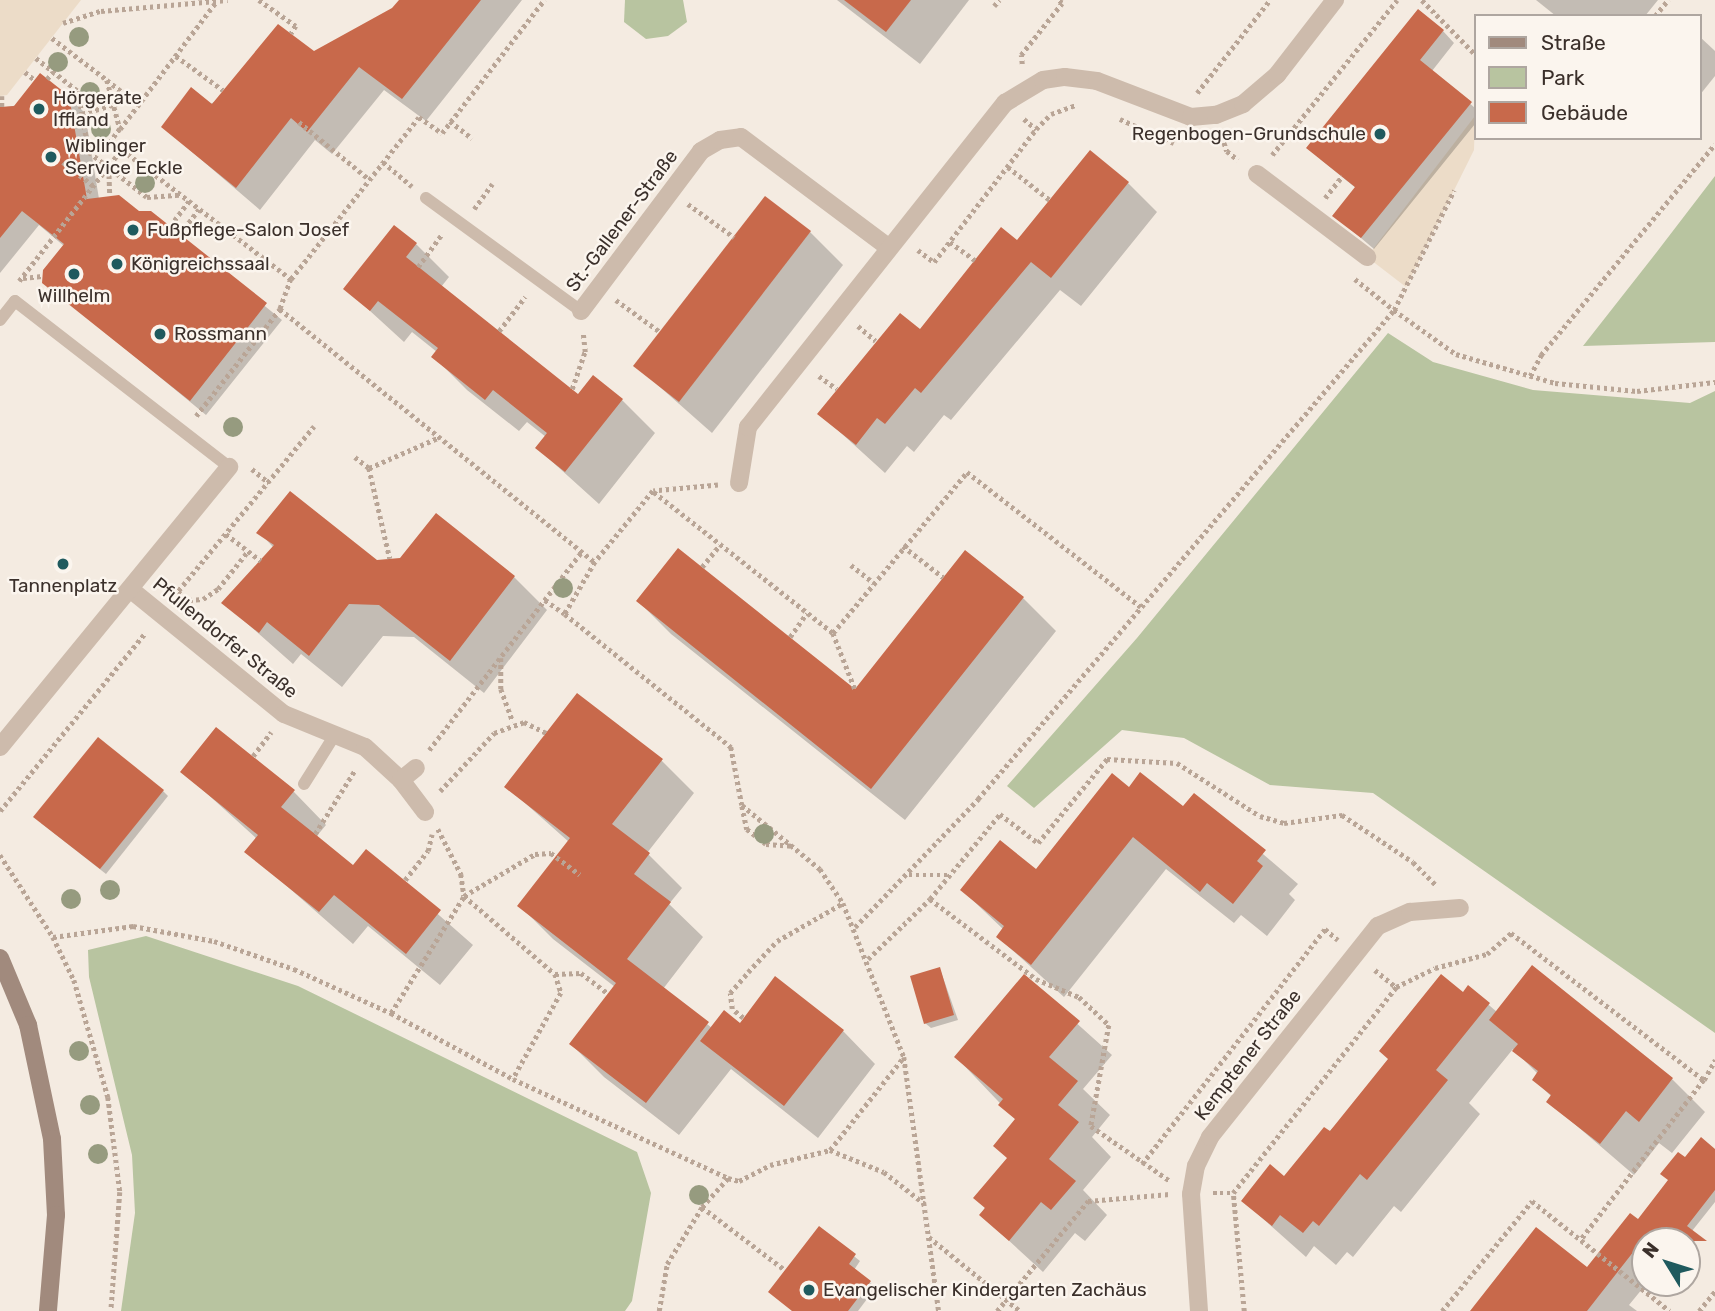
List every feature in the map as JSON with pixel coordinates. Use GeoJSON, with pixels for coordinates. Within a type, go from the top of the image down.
{"type":"FeatureCollection","features":[{"type":"Feature","properties":{"kind":"street"},"geometry":{"type":"LineString","coordinates":[[739,482],[748,427],[1005,103],[1025,88],[1065,77],[1097,81],[1182,114],[1216,115],[1243,104],[1276,75],[1335,0]]}},
{"type":"Feature","properties":{"kind":"street","name":"St.-Gallener-Straße"},"geometry":{"type":"LineString","coordinates":[[581,311],[701,151],[720,140],[741,137],[893,241]]}},
{"type":"Feature","properties":{"kind":"street"},"geometry":{"type":"LineString","coordinates":[[1257,174],[1367,257]]}},
{"type":"Feature","properties":{"kind":"street","name":"Pfullendorfer Straße"},"geometry":{"type":"LineString","coordinates":[[0,747],[229,467]]}},
{"type":"Feature","properties":{"kind":"street","name":"Pfullendorfer Straße"},"geometry":{"type":"LineString","coordinates":[[130,589],[284,714],[366,747],[401,780],[419,804]]}},
{"type":"Feature","properties":{"kind":"street"},"geometry":{"type":"LineString","coordinates":[[401,780],[416,768]]}},
{"type":"Feature","properties":{"kind":"street","name":"Kemptener Straße"},"geometry":{"type":"LineString","coordinates":[[1199,1311],[1191,1194],[1196,1166],[1210,1137],[1378,926],[1393,917],[1460,908]]}},
{"type":"Feature","properties":{"kind":"street"},"geometry":{"type":"LineString","coordinates":[[0,958],[28,1025],[52,1139],[56,1214],[47,1311]]}},
{"type":"Feature","properties":{"kind":"lane","name":"St.-Gallener-Straße"},"geometry":{"type":"LineString","coordinates":[[426,198],[581,311]]}},
{"type":"Feature","properties":{"kind":"lane"},"geometry":{"type":"LineString","coordinates":[[0,320],[15,301],[229,467]]}},
{"type":"Feature","properties":{"kind":"lane"},"geometry":{"type":"LineString","coordinates":[[304,784],[336,733]]}},
{"type":"Feature","properties":{"kind":"path"},"geometry":{"type":"LineString","coordinates":[[63,23],[101,11],[228,0]]}},
{"type":"Feature","properties":{"kind":"path"},"geometry":{"type":"LineString","coordinates":[[259,0],[296,26],[290,34]]}},
{"type":"Feature","properties":{"kind":"path"},"geometry":{"type":"LineString","coordinates":[[183,432],[280,309],[291,279],[419,117],[442,133],[544,0]]}},
{"type":"Feature","properties":{"kind":"path"},"geometry":{"type":"LineString","coordinates":[[994,6],[999,0]]}},
{"type":"Feature","properties":{"kind":"path"},"geometry":{"type":"LineString","coordinates":[[1025,88],[1021,55],[1062,3],[1058,0]]}},
{"type":"Feature","properties":{"kind":"path"},"geometry":{"type":"LineString","coordinates":[[1182,114],[1270,0]]}},
{"type":"Feature","properties":{"kind":"path"},"geometry":{"type":"LineString","coordinates":[[1257,174],[1397,0]]}},
{"type":"Feature","properties":{"kind":"path"},"geometry":{"type":"LineString","coordinates":[[1422,0],[1474,53]]}},
{"type":"Feature","properties":{"kind":"path"},"geometry":{"type":"LineString","coordinates":[[1657,14],[1668,0]]}},
{"type":"Feature","properties":{"kind":"path"},"geometry":{"type":"LineString","coordinates":[[216,2],[111,141],[291,279]]}},
{"type":"Feature","properties":{"kind":"path"},"geometry":{"type":"LineString","coordinates":[[52,38],[139,105]]}},
{"type":"Feature","properties":{"kind":"path"},"geometry":{"type":"LineString","coordinates":[[176,56],[223,90]]}},
{"type":"Feature","properties":{"kind":"path"},"geometry":{"type":"LineString","coordinates":[[36,58],[78,91],[89,152],[147,197],[180,194]]}},
{"type":"Feature","properties":{"kind":"path"},"geometry":{"type":"LineString","coordinates":[[25,72],[34,80]]}},
{"type":"Feature","properties":{"kind":"path"},"geometry":{"type":"LineString","coordinates":[[47,79],[53,72]]}},
{"type":"Feature","properties":{"kind":"path"},"geometry":{"type":"LineString","coordinates":[[107,80],[120,129]]}},
{"type":"Feature","properties":{"kind":"path"},"geometry":{"type":"LineString","coordinates":[[2,96],[2,107]]}},
{"type":"Feature","properties":{"kind":"path"},"geometry":{"type":"LineString","coordinates":[[82,114],[131,99]]}},
{"type":"Feature","properties":{"kind":"path"},"geometry":{"type":"LineString","coordinates":[[893,241],[934,262],[1051,114],[1068,106],[1087,104]]}},
{"type":"Feature","properties":{"kind":"path"},"geometry":{"type":"LineString","coordinates":[[1111,115],[1174,143]]}},
{"type":"Feature","properties":{"kind":"path"},"geometry":{"type":"LineString","coordinates":[[450,121],[472,138]]}},
{"type":"Feature","properties":{"kind":"path"},"geometry":{"type":"LineString","coordinates":[[299,122],[369,179]]}},
{"type":"Feature","properties":{"kind":"path"},"geometry":{"type":"LineString","coordinates":[[1530,376],[1550,345],[1715,144]]}},
{"type":"Feature","properties":{"kind":"path"},"geometry":{"type":"LineString","coordinates":[[15,301],[15,285],[122,150]]}},
{"type":"Feature","properties":{"kind":"path"},"geometry":{"type":"LineString","coordinates":[[63,162],[94,186]]}},
{"type":"Feature","properties":{"kind":"path"},"geometry":{"type":"LineString","coordinates":[[383,162],[426,198]]}},
{"type":"Feature","properties":{"kind":"path"},"geometry":{"type":"LineString","coordinates":[[109,167],[110,195]]}},
{"type":"Feature","properties":{"kind":"path"},"geometry":{"type":"LineString","coordinates":[[1008,167],[1050,200]]}},
{"type":"Feature","properties":{"kind":"path"},"geometry":{"type":"LineString","coordinates":[[418,267],[492,184]]}},
{"type":"Feature","properties":{"kind":"path"},"geometry":{"type":"LineString","coordinates":[[855,927],[909,875],[1394,310],[1454,190]]}},
{"type":"Feature","properties":{"kind":"path"},"geometry":{"type":"LineString","coordinates":[[671,191],[734,237]]}},
{"type":"Feature","properties":{"kind":"path"},"geometry":{"type":"LineString","coordinates":[[170,226],[189,201]]}},
{"type":"Feature","properties":{"kind":"path"},"geometry":{"type":"LineString","coordinates":[[180,234],[199,209]]}},
{"type":"Feature","properties":{"kind":"path"},"geometry":{"type":"LineString","coordinates":[[950,242],[975,260]]}},
{"type":"Feature","properties":{"kind":"path"},"geometry":{"type":"LineString","coordinates":[[22,278],[42,276]]}},
{"type":"Feature","properties":{"kind":"path"},"geometry":{"type":"LineString","coordinates":[[499,331],[538,280]]}},
{"type":"Feature","properties":{"kind":"path"},"geometry":{"type":"LineString","coordinates":[[599,287],[659,331]]}},
{"type":"Feature","properties":{"kind":"path"},"geometry":{"type":"LineString","coordinates":[[280,309],[595,562]]}},
{"type":"Feature","properties":{"kind":"path"},"geometry":{"type":"LineString","coordinates":[[1394,310],[1456,354],[1530,376],[1637,391],[1715,382]]}},
{"type":"Feature","properties":{"kind":"path"},"geometry":{"type":"LineString","coordinates":[[572,389],[584,352],[581,311]]}},
{"type":"Feature","properties":{"kind":"path"},"geometry":{"type":"LineString","coordinates":[[369,468],[440,437]]}},
{"type":"Feature","properties":{"kind":"path"},"geometry":{"type":"LineString","coordinates":[[355,457],[369,468],[390,559]]}},
{"type":"Feature","properties":{"kind":"path"},"geometry":{"type":"LineString","coordinates":[[832,633],[967,472],[1141,607]]}},
{"type":"Feature","properties":{"kind":"path"},"geometry":{"type":"LineString","coordinates":[[565,614],[595,562],[653,491],[739,482]]}},
{"type":"Feature","properties":{"kind":"path"},"geometry":{"type":"LineString","coordinates":[[653,491],[832,633],[855,689]]}},
{"type":"Feature","properties":{"kind":"path"},"geometry":{"type":"LineString","coordinates":[[226,534],[261,561]]}},
{"type":"Feature","properties":{"kind":"path"},"geometry":{"type":"LineString","coordinates":[[702,567],[720,545]]}},
{"type":"Feature","properties":{"kind":"path"},"geometry":{"type":"LineString","coordinates":[[903,546],[943,577]]}},
{"type":"Feature","properties":{"kind":"path"},"geometry":{"type":"LineString","coordinates":[[178,592],[190,600],[204,599],[218,589],[248,551]]}},
{"type":"Feature","properties":{"kind":"path"},"geometry":{"type":"LineString","coordinates":[[416,768],[582,551]]}},
{"type":"Feature","properties":{"kind":"path"},"geometry":{"type":"LineString","coordinates":[[851,565],[874,583]]}},
{"type":"Feature","properties":{"kind":"path"},"geometry":{"type":"LineString","coordinates":[[545,600],[731,747],[747,829],[766,844],[792,846]]}},
{"type":"Feature","properties":{"kind":"path"},"geometry":{"type":"LineString","coordinates":[[790,637],[807,613]]}},
{"type":"Feature","properties":{"kind":"path"},"geometry":{"type":"LineString","coordinates":[[501,657],[501,689],[513,722]]}},
{"type":"Feature","properties":{"kind":"path"},"geometry":{"type":"LineString","coordinates":[[419,804],[445,789],[494,733],[513,722],[531,724],[547,733]]}},
{"type":"Feature","properties":{"kind":"path"},"geometry":{"type":"LineString","coordinates":[[315,834],[347,786],[366,747]]}},
{"type":"Feature","properties":{"kind":"path"},"geometry":{"type":"LineString","coordinates":[[868,959],[930,899],[1000,814],[1038,843],[1107,758],[1177,763],[1260,816],[1284,823],[1342,815],[1413,862],[1460,908]]}},
{"type":"Feature","properties":{"kind":"path"},"geometry":{"type":"LineString","coordinates":[[742,805],[820,869],[843,903],[868,959],[904,1057],[939,1311]]}},
{"type":"Feature","properties":{"kind":"path"},"geometry":{"type":"LineString","coordinates":[[405,880],[428,851],[432,821],[448,841],[464,896],[555,974],[561,993],[555,1010],[513,1079]]}},
{"type":"Feature","properties":{"kind":"path"},"geometry":{"type":"LineString","coordinates":[[391,1013],[464,896],[536,853],[551,853],[580,875]]}},
{"type":"Feature","properties":{"kind":"path"},"geometry":{"type":"LineString","coordinates":[[0,855],[53,937],[86,1013],[116,1147],[120,1192],[111,1311]]}},
{"type":"Feature","properties":{"kind":"path"},"geometry":{"type":"LineString","coordinates":[[909,875],[950,876]]}},
{"type":"Feature","properties":{"kind":"path"},"geometry":{"type":"LineString","coordinates":[[930,899],[1036,979],[1079,997],[1109,1025],[1091,1126],[1142,1164],[1191,1194]]}},
{"type":"Feature","properties":{"kind":"path"},"geometry":{"type":"LineString","coordinates":[[743,1018],[732,1009],[730,993],[748,972],[777,942],[843,903]]}},
{"type":"Feature","properties":{"kind":"path"},"geometry":{"type":"LineString","coordinates":[[53,937],[133,926],[182,933],[294,969],[391,1013],[513,1079],[729,1178],[739,1181],[770,1165],[830,1150],[884,1172],[925,1205]]}},
{"type":"Feature","properties":{"kind":"path"},"geometry":{"type":"LineString","coordinates":[[1142,1164],[1325,929],[1354,953]]}},
{"type":"Feature","properties":{"kind":"path"},"geometry":{"type":"LineString","coordinates":[[1244,1311],[1233,1193],[1396,987],[1435,968],[1487,954],[1511,933],[1704,1080]]}},
{"type":"Feature","properties":{"kind":"path"},"geometry":{"type":"LineString","coordinates":[[555,974],[581,973],[608,993]]}},
{"type":"Feature","properties":{"kind":"path"},"geometry":{"type":"LineString","coordinates":[[830,1150],[904,1057]]}},
{"type":"Feature","properties":{"kind":"path"},"geometry":{"type":"LineString","coordinates":[[1581,1240],[1704,1080],[1715,1060]]}},
{"type":"Feature","properties":{"kind":"path"},"geometry":{"type":"LineString","coordinates":[[659,1311],[667,1264],[702,1207],[729,1178]]}},
{"type":"Feature","properties":{"kind":"path"},"geometry":{"type":"LineString","coordinates":[[997,1311],[1088,1201],[1135,1194],[1233,1193]]}},
{"type":"Feature","properties":{"kind":"path"},"geometry":{"type":"LineString","coordinates":[[1442,1311],[1532,1201],[1670,1311]]}},
{"type":"Feature","properties":{"kind":"path"},"geometry":{"type":"LineString","coordinates":[[702,1207],[785,1270]]}},
{"type":"Feature","properties":{"kind":"path"},"geometry":{"type":"LineString","coordinates":[[929,1237],[1020,1311]]}},
{"type":"Feature","properties":{"kind":"path"},"geometry":{"type":"LineString","coordinates":[[1699,1311],[1715,1291]]}},
{"type":"Feature","properties":{"kind":"green space"},"geometry":{"type":"Polygon","coordinates":[[[625,0],[683,0],[687,22],[668,36],[646,39],[624,22],[625,0]]]}},
{"type":"Feature","properties":{"kind":"green space"},"geometry":{"type":"Polygon","coordinates":[[[1715,176],[1715,342],[1583,346],[1656,253],[1715,176]]]}},
{"type":"Feature","properties":{"kind":"green space"},"geometry":{"type":"Polygon","coordinates":[[[1388,333],[1433,362],[1533,390],[1690,403],[1715,391],[1715,1033],[1373,793],[1270,785],[1184,738],[1122,730],[1034,808],[1007,786],[1137,638],[1388,333]]]}},
{"type":"Feature","properties":{"kind":"green space"},"geometry":{"type":"Polygon","coordinates":[[[146,936],[298,986],[637,1152],[651,1193],[632,1301],[625,1311],[121,1311],[135,1213],[132,1155],[89,977],[88,950],[146,936]]]}},
{"type":"Feature","properties":{"kind":"shaded area"},"geometry":{"type":"Polygon","coordinates":[[[0,0],[81,0],[7,95],[0,96],[0,0]]]}},
{"type":"Feature","properties":{"kind":"shaded area"},"geometry":{"type":"Polygon","coordinates":[[[1474,117],[1474,150],[1406,287],[1367,257],[1474,117]]]}},
{"type":"Feature","properties":{"kind":"building"},"geometry":{"type":"Polygon","coordinates":[[[399,0],[481,0],[402,99],[359,67],[307,132],[291,118],[236,188],[161,127],[191,87],[212,104],[278,24],[314,51],[392,8],[399,0]]]}},
{"type":"Feature","properties":{"kind":"building"},"geometry":{"type":"Polygon","coordinates":[[[844,0],[911,0],[886,32],[844,0]]]}},
{"type":"Feature","properties":{"kind":"building"},"geometry":{"type":"Polygon","coordinates":[[[1418,9],[1444,30],[1420,60],[1472,102],[1361,238],[1332,216],[1355,187],[1306,148],[1418,9]]]}},
{"type":"Feature","properties":{"kind":"building"},"geometry":{"type":"Polygon","coordinates":[[[40,73],[69,96],[87,199],[119,195],[139,211],[151,211],[267,303],[190,401],[42,283],[43,270],[64,244],[22,211],[0,238],[0,107],[14,106],[40,73]]]}},
{"type":"Feature","properties":{"kind":"building"},"geometry":{"type":"Polygon","coordinates":[[[1090,150],[1129,182],[1051,278],[1031,262],[921,393],[915,388],[885,424],[877,418],[856,445],[817,414],[900,313],[920,329],[1001,227],[1017,240],[1090,150]]]}},
{"type":"Feature","properties":{"kind":"building"},"geometry":{"type":"Polygon","coordinates":[[[765,196],[811,231],[679,402],[633,366],[765,196]]]}},
{"type":"Feature","properties":{"kind":"building"},"geometry":{"type":"Polygon","coordinates":[[[394,225],[417,243],[406,257],[578,394],[593,375],[623,399],[565,472],[535,448],[547,433],[493,390],[485,400],[431,357],[438,348],[378,301],[370,311],[343,289],[394,225]]]}},
{"type":"Feature","properties":{"kind":"building"},"geometry":{"type":"Polygon","coordinates":[[[290,491],[377,560],[400,558],[436,513],[515,576],[450,661],[379,605],[349,604],[309,656],[267,622],[259,633],[221,603],[274,545],[256,533],[290,491]]]}},
{"type":"Feature","properties":{"kind":"building"},"geometry":{"type":"Polygon","coordinates":[[[678,548],[855,689],[965,550],[1024,597],[871,789],[636,601],[678,548]]]}},
{"type":"Feature","properties":{"kind":"building"},"geometry":{"type":"Polygon","coordinates":[[[577,693],[663,759],[612,824],[650,853],[634,874],[671,902],[627,959],[709,1022],[646,1103],[569,1044],[616,983],[517,906],[570,838],[504,787],[577,693]]]}},
{"type":"Feature","properties":{"kind":"building"},"geometry":{"type":"Polygon","coordinates":[[[216,727],[295,790],[281,807],[353,865],[366,849],[441,910],[406,954],[334,895],[319,912],[244,852],[258,835],[180,772],[216,727]]]}},
{"type":"Feature","properties":{"kind":"building"},"geometry":{"type":"Polygon","coordinates":[[[98,737],[164,790],[100,869],[33,817],[98,737]]]}},
{"type":"Feature","properties":{"kind":"building"},"geometry":{"type":"Polygon","coordinates":[[[1140,772],[1183,806],[1194,793],[1266,850],[1257,861],[1263,866],[1233,904],[1207,883],[1200,892],[1133,837],[1031,965],[996,937],[1004,926],[960,890],[1000,840],[1036,869],[1112,773],[1129,787],[1140,772]]]}},
{"type":"Feature","properties":{"kind":"building"},"geometry":{"type":"Polygon","coordinates":[[[1532,965],[1673,1078],[1639,1122],[1626,1111],[1600,1144],[1546,1102],[1551,1095],[1532,1080],[1538,1071],[1512,1051],[1518,1044],[1489,1020],[1532,965]]]}},
{"type":"Feature","properties":{"kind":"building"},"geometry":{"type":"Polygon","coordinates":[[[940,967],[954,1015],[924,1024],[910,976],[940,967]]]}},
{"type":"Feature","properties":{"kind":"building"},"geometry":{"type":"Polygon","coordinates":[[[1024,974],[1080,1021],[1049,1057],[1078,1081],[1058,1105],[1079,1122],[1049,1159],[1076,1181],[1051,1210],[1041,1202],[1009,1241],[979,1215],[985,1208],[973,1198],[1007,1158],[993,1146],[1015,1119],[998,1105],[1003,1099],[954,1057],[1024,974]]]}},
{"type":"Feature","properties":{"kind":"building"},"geometry":{"type":"Polygon","coordinates":[[[1441,974],[1463,992],[1468,985],[1490,1003],[1436,1070],[1448,1080],[1367,1180],[1360,1174],[1319,1226],[1313,1221],[1303,1233],[1280,1215],[1272,1226],[1241,1201],[1270,1164],[1284,1176],[1324,1127],[1330,1131],[1388,1059],[1379,1051],[1441,974]]]}},
{"type":"Feature","properties":{"kind":"building"},"geometry":{"type":"Polygon","coordinates":[[[775,976],[844,1030],[784,1106],[700,1041],[724,1010],[740,1023],[775,976]]]}},
{"type":"Feature","properties":{"kind":"building"},"geometry":{"type":"Polygon","coordinates":[[[1701,1137],[1715,1149],[1715,1190],[1688,1227],[1631,1227],[1631,1255],[1587,1311],[1470,1311],[1536,1227],[1587,1267],[1630,1213],[1638,1219],[1668,1180],[1660,1174],[1678,1152],[1685,1157],[1701,1137]]]}},
{"type":"Feature","properties":{"kind":"building"},"geometry":{"type":"Polygon","coordinates":[[[819,1226],[856,1254],[849,1264],[871,1281],[848,1311],[792,1311],[768,1292],[819,1226]]]}},
{"type":"Feature","properties":{"kind":"place","name":"Hörgerate Iffland"},"geometry":{"type":"Point","coordinates":[39,109]}},
{"type":"Feature","properties":{"kind":"place","name":"Regenbogen-Grundschule"},"geometry":{"type":"Point","coordinates":[1380,134]}},
{"type":"Feature","properties":{"kind":"place","name":"Wiblinger Service Eckle"},"geometry":{"type":"Point","coordinates":[51,157]}},
{"type":"Feature","properties":{"kind":"place","name":"Fußpflege-Salon Josef"},"geometry":{"type":"Point","coordinates":[133,230]}},
{"type":"Feature","properties":{"kind":"place","name":"Königreichssaal"},"geometry":{"type":"Point","coordinates":[117,264]}},
{"type":"Feature","properties":{"kind":"place","name":"Willhelm"},"geometry":{"type":"Point","coordinates":[74,274]}},
{"type":"Feature","properties":{"kind":"place","name":"Rossmann"},"geometry":{"type":"Point","coordinates":[160,334]}},
{"type":"Feature","properties":{"kind":"place","name":"Tannenplatz"},"geometry":{"type":"Point","coordinates":[63,564]}},
{"type":"Feature","properties":{"kind":"place","name":"Evangelischer Kindergarten Zachäus"},"geometry":{"type":"Point","coordinates":[809,1290]}}]}
